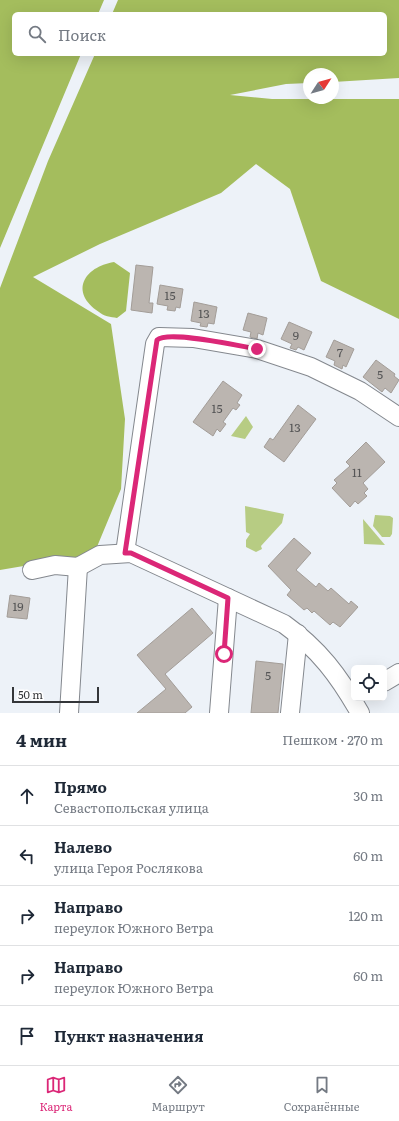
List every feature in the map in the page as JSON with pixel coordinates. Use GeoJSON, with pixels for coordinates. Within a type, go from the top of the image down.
{"type":"FeatureCollection","features":[{"type":"Feature","properties":{"kind":"street"},"geometry":{"type":"LineString","coordinates":[[125,553],[155,344],[159,337],[193,338],[257,349],[311,367],[360,391],[399,417]]}},
{"type":"Feature","properties":{"kind":"street"},"geometry":{"type":"LineString","coordinates":[[32,570],[55,565],[78,568],[100,556],[131,553],[284,624],[298,634],[326,660],[357,704]]}},
{"type":"Feature","properties":{"kind":"street"},"geometry":{"type":"LineString","coordinates":[[69,713],[78,568]]}},
{"type":"Feature","properties":{"kind":"street"},"geometry":{"type":"LineString","coordinates":[[219,713],[228,598]]}},
{"type":"Feature","properties":{"kind":"street"},"geometry":{"type":"LineString","coordinates":[[290,713],[298,634]]}},
{"type":"Feature","properties":{"kind":"street"},"geometry":{"type":"LineString","coordinates":[[387,680],[399,673]]}},
{"type":"Feature","properties":{"kind":"green space"},"geometry":{"type":"Polygon","coordinates":[[[0,0],[104,0],[99,12],[12,12],[12,56],[80,56],[0,248],[0,0]]]}},
{"type":"Feature","properties":{"kind":"green space"},"geometry":{"type":"Polygon","coordinates":[[[118,0],[399,0],[399,78],[339,82],[339,68],[303,68],[303,83],[286,84],[230,95],[272,99],[303,99],[303,104],[339,104],[339,99],[399,99],[399,319],[321,281],[290,189],[256,164],[221,193],[100,244],[33,277],[111,324],[125,419],[121,489],[94,554],[0,570],[0,288],[48,161],[94,56],[387,56],[387,12],[113,12],[118,0]]]}},
{"type":"Feature","properties":{"kind":"green space"},"geometry":{"type":"Polygon","coordinates":[[[114,262],[130,273],[126,311],[117,318],[101,313],[90,304],[84,296],[83,289],[84,281],[88,275],[95,269],[114,262]]]}},
{"type":"Feature","properties":{"kind":"green space"},"geometry":{"type":"Polygon","coordinates":[[[246,416],[253,427],[245,439],[231,436],[246,416]]]}},
{"type":"Feature","properties":{"kind":"green space"},"geometry":{"type":"Polygon","coordinates":[[[245,506],[284,514],[282,523],[261,546],[262,549],[256,552],[246,547],[246,540],[250,534],[246,532],[245,506]]]}},
{"type":"Feature","properties":{"kind":"green space"},"geometry":{"type":"Polygon","coordinates":[[[375,515],[390,516],[393,518],[392,534],[390,537],[382,537],[373,526],[375,515]]]}},
{"type":"Feature","properties":{"kind":"green space"},"geometry":{"type":"Polygon","coordinates":[[[363,519],[385,545],[364,544],[363,519]]]}},
{"type":"Feature","properties":{"kind":"building"},"geometry":{"type":"Polygon","coordinates":[[[136,265],[153,267],[149,303],[153,303],[152,313],[131,310],[136,265]]]}},
{"type":"Feature","properties":{"kind":"building"},"geometry":{"type":"Polygon","coordinates":[[[160,285],[183,289],[180,308],[176,307],[175,311],[167,310],[168,306],[157,304],[160,285]]]}},
{"type":"Feature","properties":{"kind":"building"},"geometry":{"type":"Polygon","coordinates":[[[194,302],[217,307],[214,324],[208,323],[207,327],[200,326],[201,323],[191,321],[194,302]]]}},
{"type":"Feature","properties":{"kind":"building"},"geometry":{"type":"Polygon","coordinates":[[[248,313],[267,318],[263,335],[258,333],[257,339],[250,337],[251,332],[243,330],[248,313]]]}},
{"type":"Feature","properties":{"kind":"building"},"geometry":{"type":"Polygon","coordinates":[[[289,322],[312,332],[304,350],[298,347],[296,350],[290,348],[292,344],[281,339],[289,322]]]}},
{"type":"Feature","properties":{"kind":"building"},"geometry":{"type":"Polygon","coordinates":[[[334,340],[354,349],[346,367],[343,365],[342,369],[334,365],[335,361],[326,357],[334,340]]]}},
{"type":"Feature","properties":{"kind":"building"},"geometry":{"type":"Polygon","coordinates":[[[376,360],[395,374],[394,376],[399,380],[391,393],[385,388],[382,392],[363,377],[376,360]]]}},
{"type":"Feature","properties":{"kind":"building"},"geometry":{"type":"Polygon","coordinates":[[[223,381],[242,395],[237,403],[240,405],[236,410],[233,408],[223,422],[226,424],[220,432],[217,429],[213,436],[193,422],[223,381]]]}},
{"type":"Feature","properties":{"kind":"building"},"geometry":{"type":"Polygon","coordinates":[[[298,405],[316,419],[284,462],[264,447],[270,438],[273,440],[298,405]]]}},
{"type":"Feature","properties":{"kind":"building"},"geometry":{"type":"Polygon","coordinates":[[[366,442],[385,462],[363,483],[368,489],[364,493],[367,496],[358,504],[355,501],[350,507],[332,488],[337,483],[334,480],[350,466],[346,462],[366,442]]]}},
{"type":"Feature","properties":{"kind":"building"},"geometry":{"type":"Polygon","coordinates":[[[294,538],[311,553],[296,570],[316,587],[319,583],[328,591],[331,588],[349,604],[351,601],[358,607],[340,627],[333,622],[330,625],[314,611],[312,613],[307,608],[304,610],[287,595],[291,590],[268,566],[294,538]]]}},
{"type":"Feature","properties":{"kind":"building"},"geometry":{"type":"Polygon","coordinates":[[[10,595],[30,598],[27,619],[7,617],[10,595]]]}},
{"type":"Feature","properties":{"kind":"building"},"geometry":{"type":"Polygon","coordinates":[[[192,608],[213,633],[165,674],[192,707],[185,713],[137,713],[166,689],[137,655],[192,608]]]}},
{"type":"Feature","properties":{"kind":"building"},"geometry":{"type":"Polygon","coordinates":[[[256,661],[283,664],[278,713],[251,713],[256,661]]]}},
{"type":"Feature","properties":{"kind":"route"},"geometry":{"type":"LineString","coordinates":[[224,654],[228,598],[131,553],[125,553],[155,344],[157,340],[159,337],[164,336],[193,338],[257,349]]}}]}
